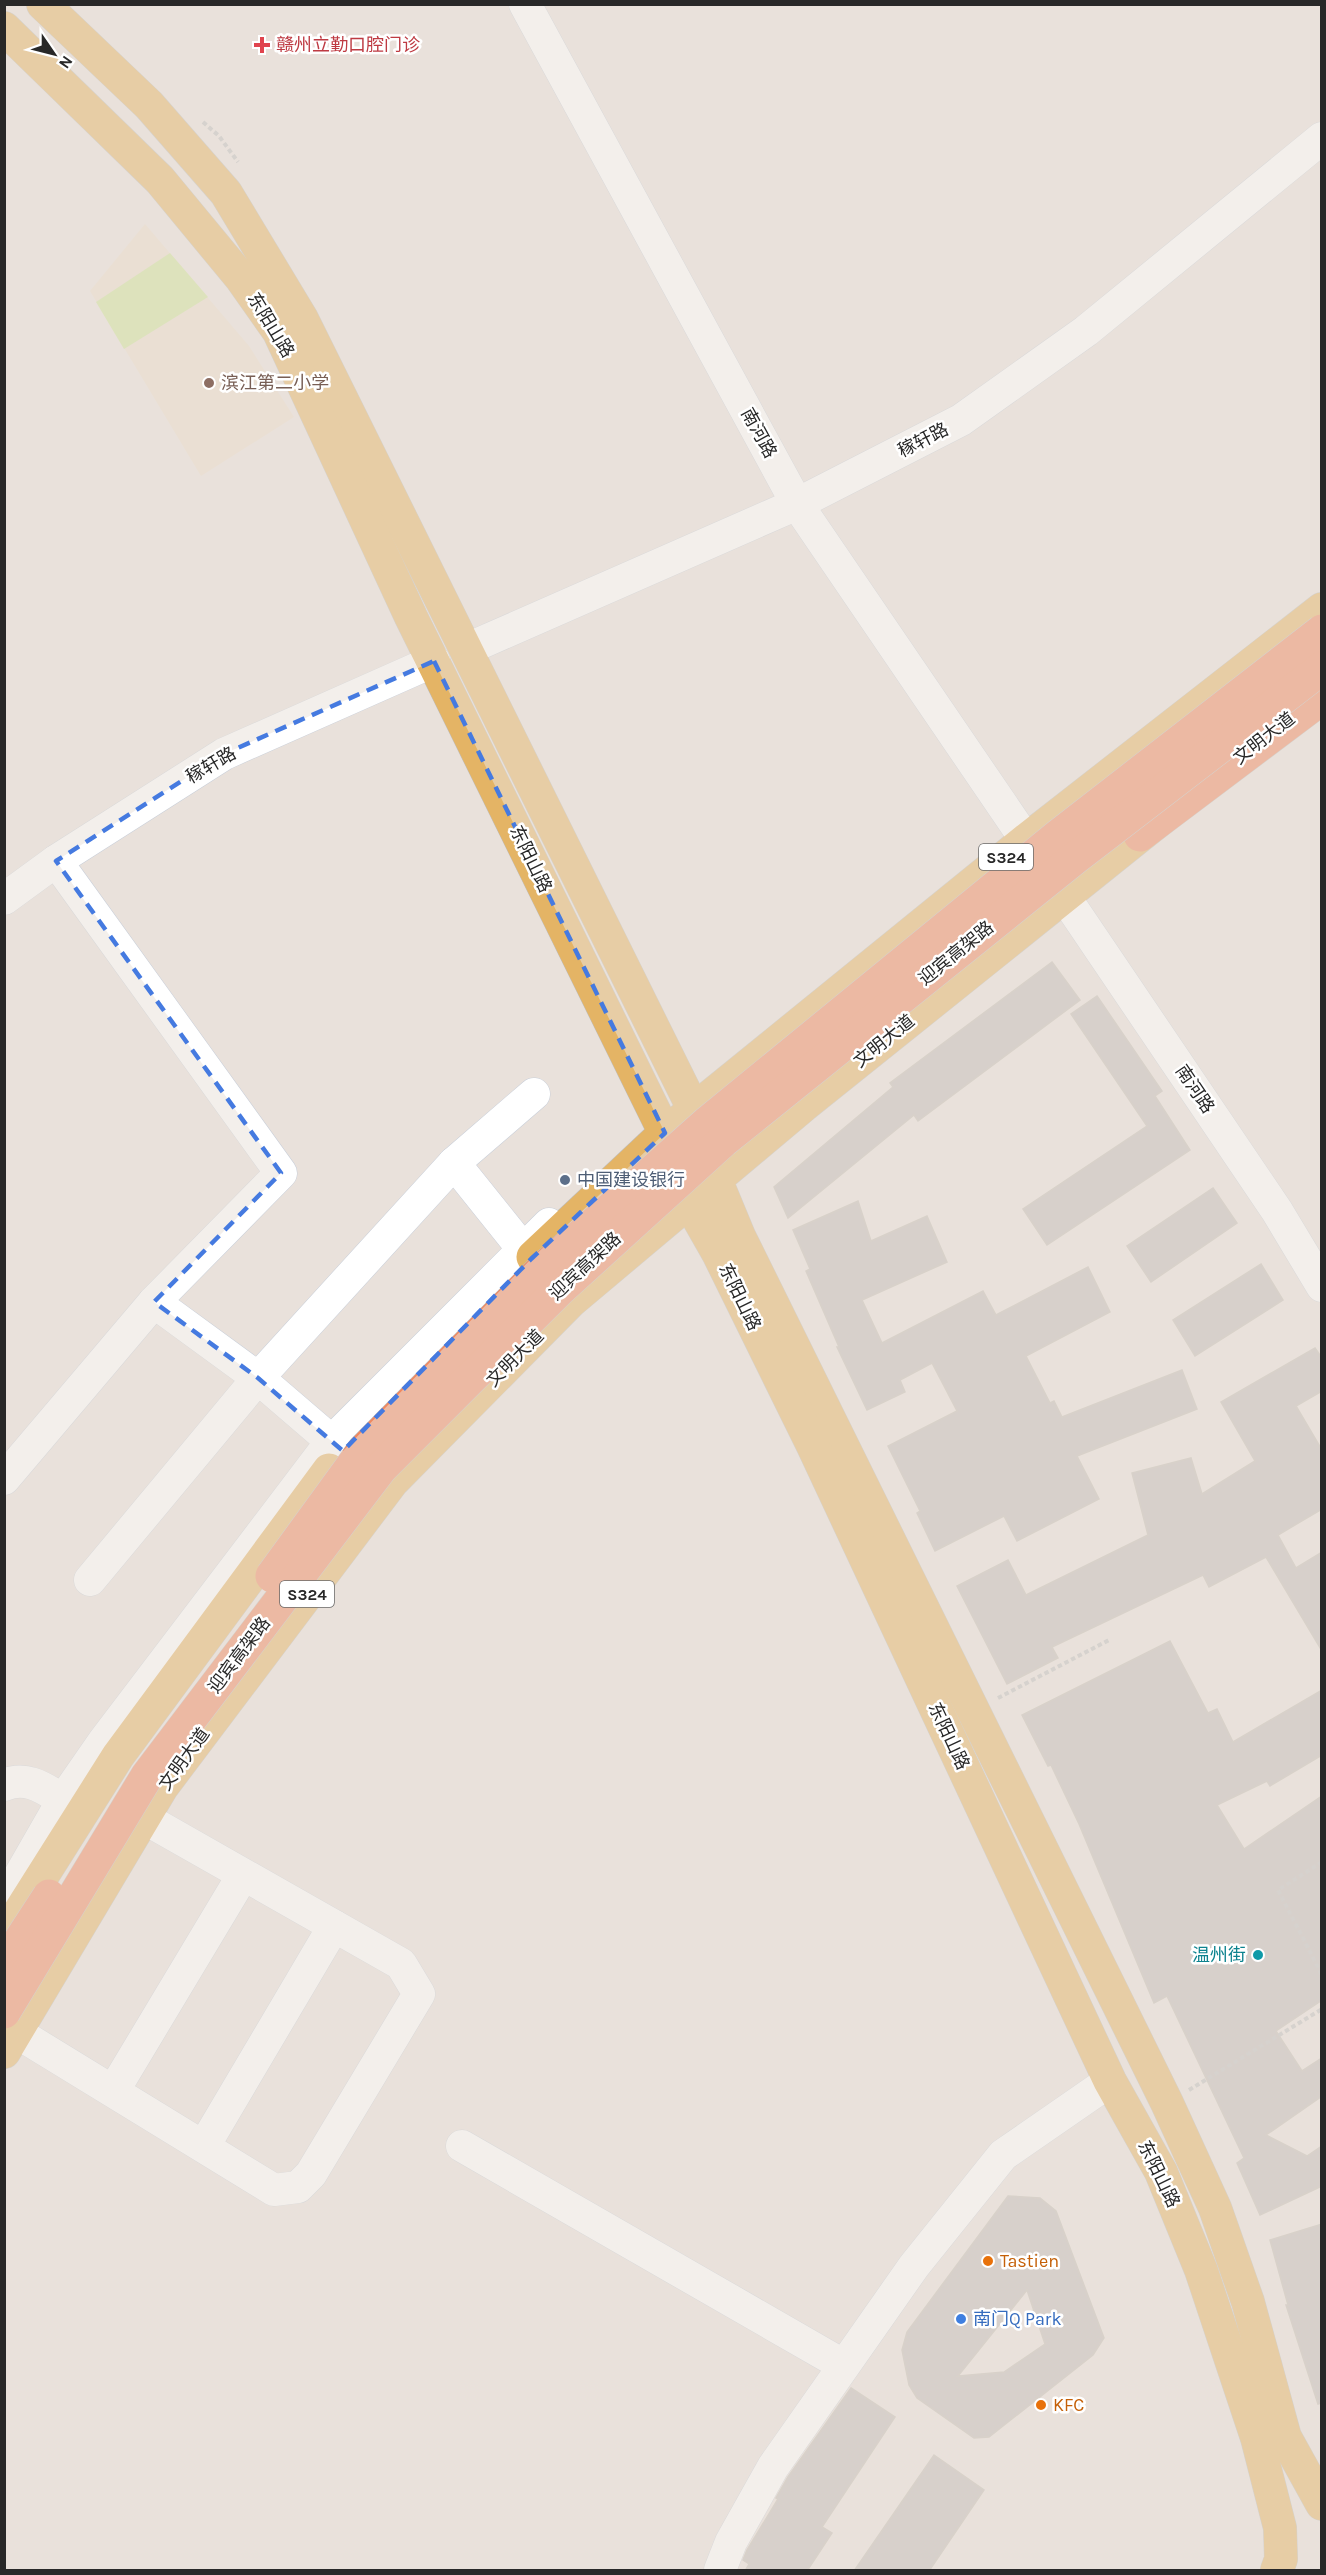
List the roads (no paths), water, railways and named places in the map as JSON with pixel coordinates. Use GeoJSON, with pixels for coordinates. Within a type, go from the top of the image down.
{"type":"FeatureCollection","features":[{"type":"Feature","properties":{"kind":"highway","name":"迎宾高架路"},"geometry":{"type":"LineString","coordinates":[[4,1965],[130,1768],[363,1451],[542,1270],[707,1124],[1058,836],[1322,631]]}},
{"type":"Feature","properties":{"kind":"highway","name":"迎宾高架路"},"geometry":{"type":"LineString","coordinates":[[8,2032],[147,1776],[381,1468],[559,1290],[723,1141],[1075,858],[1322,668]]}},
{"type":"Feature","properties":{"kind":"highway"},"geometry":{"type":"LineString","coordinates":[[1140,835],[1322,698]]}},
{"type":"Feature","properties":{"kind":"main road","name":"东阳山路"},"geometry":{"type":"LineString","coordinates":[[43,4],[148,105],[226,193],[302,319],[694,1110],[716,1178],[739,1236],[1167,2103],[1215,2208],[1248,2302],[1285,2436],[1322,2504]]}},
{"type":"Feature","properties":{"kind":"main road","name":"东阳山路"},"geometry":{"type":"LineString","coordinates":[[4,28],[159,180],[241,278],[279,332],[406,606],[665,1133],[689,1202],[718,1253],[813,1446],[1110,2081],[1161,2172],[1201,2270],[1263,2460],[1280,2528],[1281,2559],[1277,2571]]}},
{"type":"Feature","properties":{"kind":"main road","name":"S324"},"geometry":{"type":"LineString","coordinates":[[4,1936],[118,1756],[337,1447],[526,1254],[665,1133],[1026,840],[1322,609]]}},
{"type":"Feature","properties":{"kind":"main road","name":"文明大道"},"geometry":{"type":"LineString","coordinates":[[8,2032],[170,1777],[392,1482],[571,1301],[716,1178],[1140,835],[1322,693]]}},
{"type":"Feature","properties":{"kind":"street","name":"南河路"},"geometry":{"type":"LineString","coordinates":[[525,4],[797,504],[1026,840]]}},
{"type":"Feature","properties":{"kind":"street","name":"稼轩路"},"geometry":{"type":"LineString","coordinates":[[467,649],[797,504],[961,420],[1086,331],[1322,138]]}},
{"type":"Feature","properties":{"kind":"street","name":"稼轩路"},"geometry":{"type":"LineString","coordinates":[[4,899],[56,861],[224,754],[434,661]]}},
{"type":"Feature","properties":{"kind":"street"},"geometry":{"type":"LineString","coordinates":[[4,1479],[154,1302],[282,1173],[56,861]]}},
{"type":"Feature","properties":{"kind":"street","name":"南河路"},"geometry":{"type":"LineString","coordinates":[[1065,896],[1277,1211],[1322,1286]]}},
{"type":"Feature","properties":{"kind":"street"},"geometry":{"type":"LineString","coordinates":[[90,1580],[258,1378],[454,1163],[534,1094]]}},
{"type":"Feature","properties":{"kind":"street"},"geometry":{"type":"LineString","coordinates":[[454,1163],[526,1254]]}},
{"type":"Feature","properties":{"kind":"street"},"geometry":{"type":"LineString","coordinates":[[4,1903],[15,1862],[63,1800],[111,1731],[337,1447],[258,1378],[154,1302]]}},
{"type":"Feature","properties":{"kind":"street"},"geometry":{"type":"LineString","coordinates":[[4,1785],[20,1781],[32,1782],[63,1800]]}},
{"type":"Feature","properties":{"kind":"street"},"geometry":{"type":"LineString","coordinates":[[8,2032],[114,2090],[274,2190],[298,2187],[311,2174],[419,1994],[401,1964],[144,1818]]}},
{"type":"Feature","properties":{"kind":"street"},"geometry":{"type":"LineString","coordinates":[[114,2090],[243,1875]]}},
{"type":"Feature","properties":{"kind":"street"},"geometry":{"type":"LineString","coordinates":[[204,2146],[334,1926]]}},
{"type":"Feature","properties":{"kind":"street"},"geometry":{"type":"LineString","coordinates":[[720,2571],[731,2542],[773,2467],[914,2266],[1003,2155],[1110,2081]]}},
{"type":"Feature","properties":{"kind":"street"},"geometry":{"type":"LineString","coordinates":[[462,2146],[843,2365]]}},
{"type":"Feature","properties":{"kind":"place","name":"赣州立勤口腔门诊"},"geometry":{"type":"Point","coordinates":[262,45]}},
{"type":"Feature","properties":{"kind":"place","name":"滨江第二小学"},"geometry":{"type":"Point","coordinates":[209,383]}},
{"type":"Feature","properties":{"kind":"place","name":"中国建设银行"},"geometry":{"type":"Point","coordinates":[565,1180]}},
{"type":"Feature","properties":{"kind":"place","name":"温州街"},"geometry":{"type":"Point","coordinates":[1258,1955]}},
{"type":"Feature","properties":{"kind":"place","name":"Tastien"},"geometry":{"type":"Point","coordinates":[988,2261]}},
{"type":"Feature","properties":{"kind":"place","name":"南门Q Park"},"geometry":{"type":"Point","coordinates":[961,2319]}},
{"type":"Feature","properties":{"kind":"place","name":"KFC"},"geometry":{"type":"Point","coordinates":[1041,2405]}}]}
